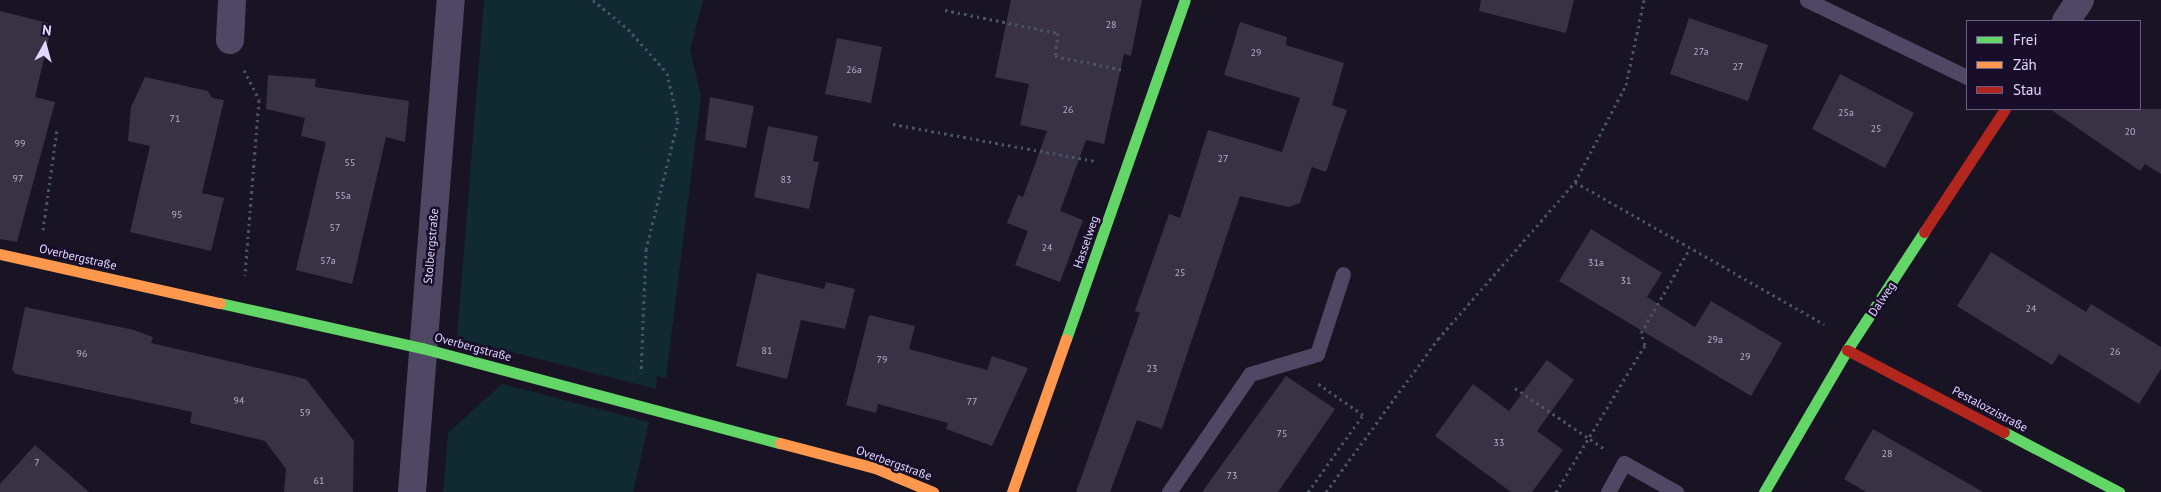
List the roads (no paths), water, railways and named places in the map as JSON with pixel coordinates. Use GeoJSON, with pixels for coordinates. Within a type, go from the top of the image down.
{"type":"FeatureCollection","features":[{"type":"Feature","properties":{"kind":"street"},"geometry":{"type":"LineString","coordinates":[[230,40],[232,0]]}},
{"type":"Feature","properties":{"kind":"street","name":"Stolbergstraße"},"geometry":{"type":"LineString","coordinates":[[412,492],[451,0]]}},
{"type":"Feature","properties":{"kind":"street","name":"Hasselweg"},"geometry":{"type":"LineString","coordinates":[[1012,492],[1160,78],[1185,0]]}},
{"type":"Feature","properties":{"kind":"street"},"geometry":{"type":"LineString","coordinates":[[2067,20],[2080,0]]}},
{"type":"Feature","properties":{"kind":"street","name":"Dalweg"},"geometry":{"type":"LineString","coordinates":[[1764,492],[1847,350],[2004,110]]}},
{"type":"Feature","properties":{"kind":"street","name":"Overbergstraße"},"geometry":{"type":"LineString","coordinates":[[0,254],[422,348],[637,403],[874,468],[933,492]]}},
{"type":"Feature","properties":{"kind":"street","name":"Pestalozzistraße"},"geometry":{"type":"LineString","coordinates":[[1847,350],[2119,492]]}},
{"type":"Feature","properties":{"kind":"lane"},"geometry":{"type":"LineString","coordinates":[[1807,0],[1966,77]]}},
{"type":"Feature","properties":{"kind":"lane"},"geometry":{"type":"LineString","coordinates":[[1169,492],[1250,374],[1317,354],[1343,274]]}},
{"type":"Feature","properties":{"kind":"lane"},"geometry":{"type":"LineString","coordinates":[[1608,492],[1624,463],[1676,492]]}}]}
